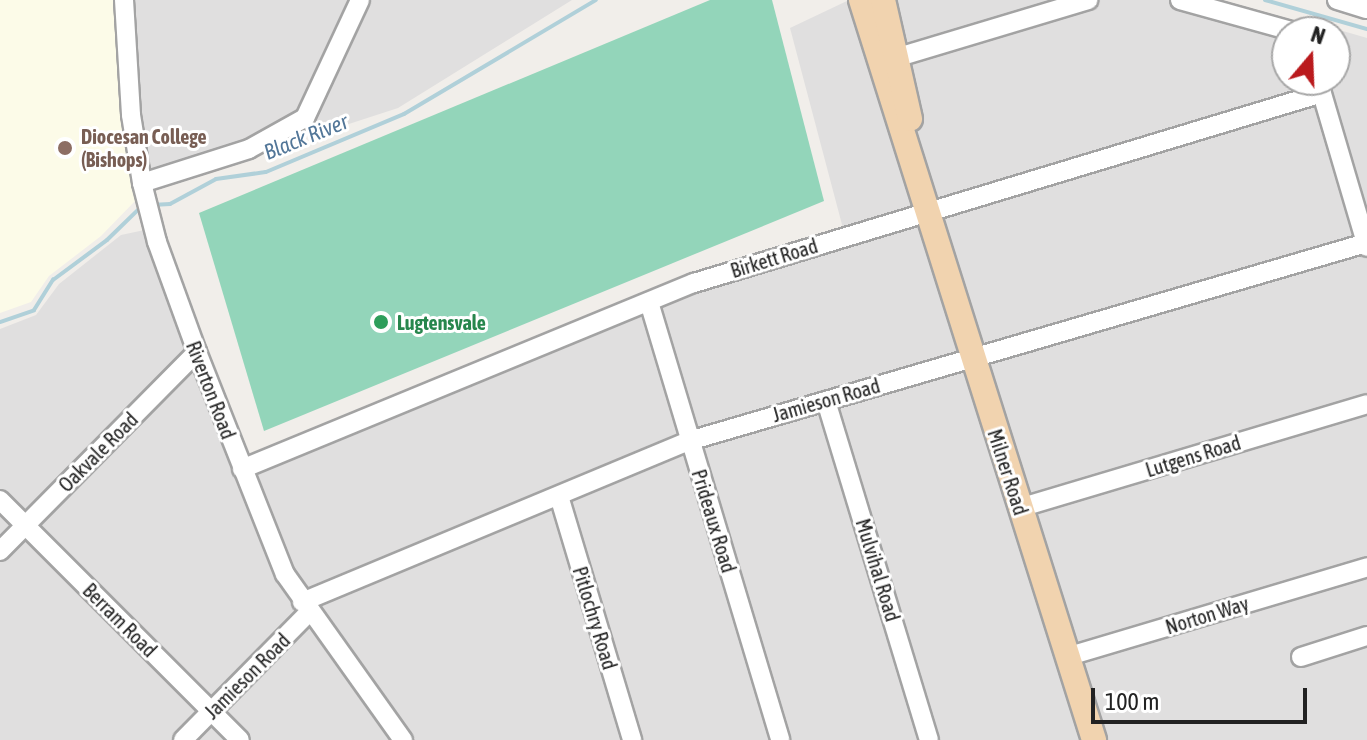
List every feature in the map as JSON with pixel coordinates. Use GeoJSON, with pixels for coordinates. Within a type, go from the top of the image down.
{"type":"FeatureCollection","features":[{"type":"Feature","properties":{"kind":"main road","name":"Milner Road"},"geometry":{"type":"LineString","coordinates":[[861,0],[971,358],[1094,740]]}},
{"type":"Feature","properties":{"kind":"main road","name":"Milner Road"},"geometry":{"type":"LineString","coordinates":[[883,0],[926,207]]}},
{"type":"Feature","properties":{"kind":"street","name":"Riverton Road"},"geometry":{"type":"LineString","coordinates":[[124,0],[128,84],[143,186],[154,228],[197,352],[270,541],[306,606],[403,740]]}},
{"type":"Feature","properties":{"kind":"street"},"geometry":{"type":"LineString","coordinates":[[143,186],[235,155],[305,118],[360,0]]}},
{"type":"Feature","properties":{"kind":"street"},"geometry":{"type":"LineString","coordinates":[[895,58],[1088,0]]}},
{"type":"Feature","properties":{"kind":"street"},"geometry":{"type":"LineString","coordinates":[[1180,0],[1271,25]]}},
{"type":"Feature","properties":{"kind":"street"},"geometry":{"type":"LineString","coordinates":[[1337,0],[1367,9]]}},
{"type":"Feature","properties":{"kind":"street","name":"Birkett Road"},"geometry":{"type":"LineString","coordinates":[[242,469],[694,283],[926,207],[1287,96]]}},
{"type":"Feature","properties":{"kind":"street"},"geometry":{"type":"LineString","coordinates":[[1323,96],[1366,245]]}},
{"type":"Feature","properties":{"kind":"street","name":"Jamieson Road"},"geometry":{"type":"LineString","coordinates":[[183,740],[306,606],[689,441],[1366,245]]}},
{"type":"Feature","properties":{"kind":"street","name":"Prideaux Road"},"geometry":{"type":"LineString","coordinates":[[649,302],[780,740]]}},
{"type":"Feature","properties":{"kind":"street","name":"Oakvale Road"},"geometry":{"type":"LineString","coordinates":[[0,551],[197,352]]}},
{"type":"Feature","properties":{"kind":"street","name":"Mulvihal Road"},"geometry":{"type":"LineString","coordinates":[[826,401],[929,740]]}},
{"type":"Feature","properties":{"kind":"street","name":"Lutgens Road"},"geometry":{"type":"LineString","coordinates":[[1019,508],[1367,404]]}},
{"type":"Feature","properties":{"kind":"street","name":"Pitlochry Road"},"geometry":{"type":"LineString","coordinates":[[559,496],[632,740]]}},
{"type":"Feature","properties":{"kind":"street","name":"Berram Road"},"geometry":{"type":"LineString","coordinates":[[0,500],[240,740]]}},
{"type":"Feature","properties":{"kind":"street"},"geometry":{"type":"LineString","coordinates":[[1348,573],[1367,559]]}},
{"type":"Feature","properties":{"kind":"street","name":"Norton Way"},"geometry":{"type":"LineString","coordinates":[[1066,657],[1367,567]]}},
{"type":"Feature","properties":{"kind":"street"},"geometry":{"type":"LineString","coordinates":[[1301,657],[1367,636]]}},
{"type":"Feature","properties":{"kind":"shaded area","name":"Diocesan College (Bishops)"},"geometry":{"type":"Polygon","coordinates":[[[0,0],[122,0],[136,200],[101,236],[49,276],[31,302],[0,313],[0,0]]]}},
{"type":"Feature","properties":{"kind":"shaded area"},"geometry":{"type":"Polygon","coordinates":[[[124,0],[572,0],[398,108],[312,136],[294,127],[142,183],[124,0]]]}},
{"type":"Feature","properties":{"kind":"shaded area"},"geometry":{"type":"Polygon","coordinates":[[[849,0],[1180,0],[1271,27],[1271,96],[1351,96],[1351,33],[1367,38],[1367,740],[0,740],[0,329],[36,315],[59,284],[121,235],[154,228],[241,468],[649,302],[845,236],[790,28],[849,0]]]}},
{"type":"Feature","properties":{"kind":"green space","name":"Lugtensvale"},"geometry":{"type":"Polygon","coordinates":[[[710,0],[772,0],[824,201],[264,431],[199,213],[710,0]]]}},
{"type":"Feature","properties":{"kind":"waterway","name":"Black River"},"geometry":{"type":"LineString","coordinates":[[152,205],[170,204],[216,179],[266,172],[404,114],[596,0]]}},
{"type":"Feature","properties":{"kind":"waterway","name":"Black River"},"geometry":{"type":"LineString","coordinates":[[1265,0],[1367,29]]}},
{"type":"Feature","properties":{"kind":"waterway","name":"Black River"},"geometry":{"type":"LineString","coordinates":[[0,322],[34,310],[53,280],[107,240],[143,205]]}},
{"type":"Feature","properties":{"kind":"place","name":"Diocesan College (Bishops)"},"geometry":{"type":"Point","coordinates":[65,148]}},
{"type":"Feature","properties":{"kind":"place","name":"Lugtensvale"},"geometry":{"type":"Point","coordinates":[381,322]}}]}
